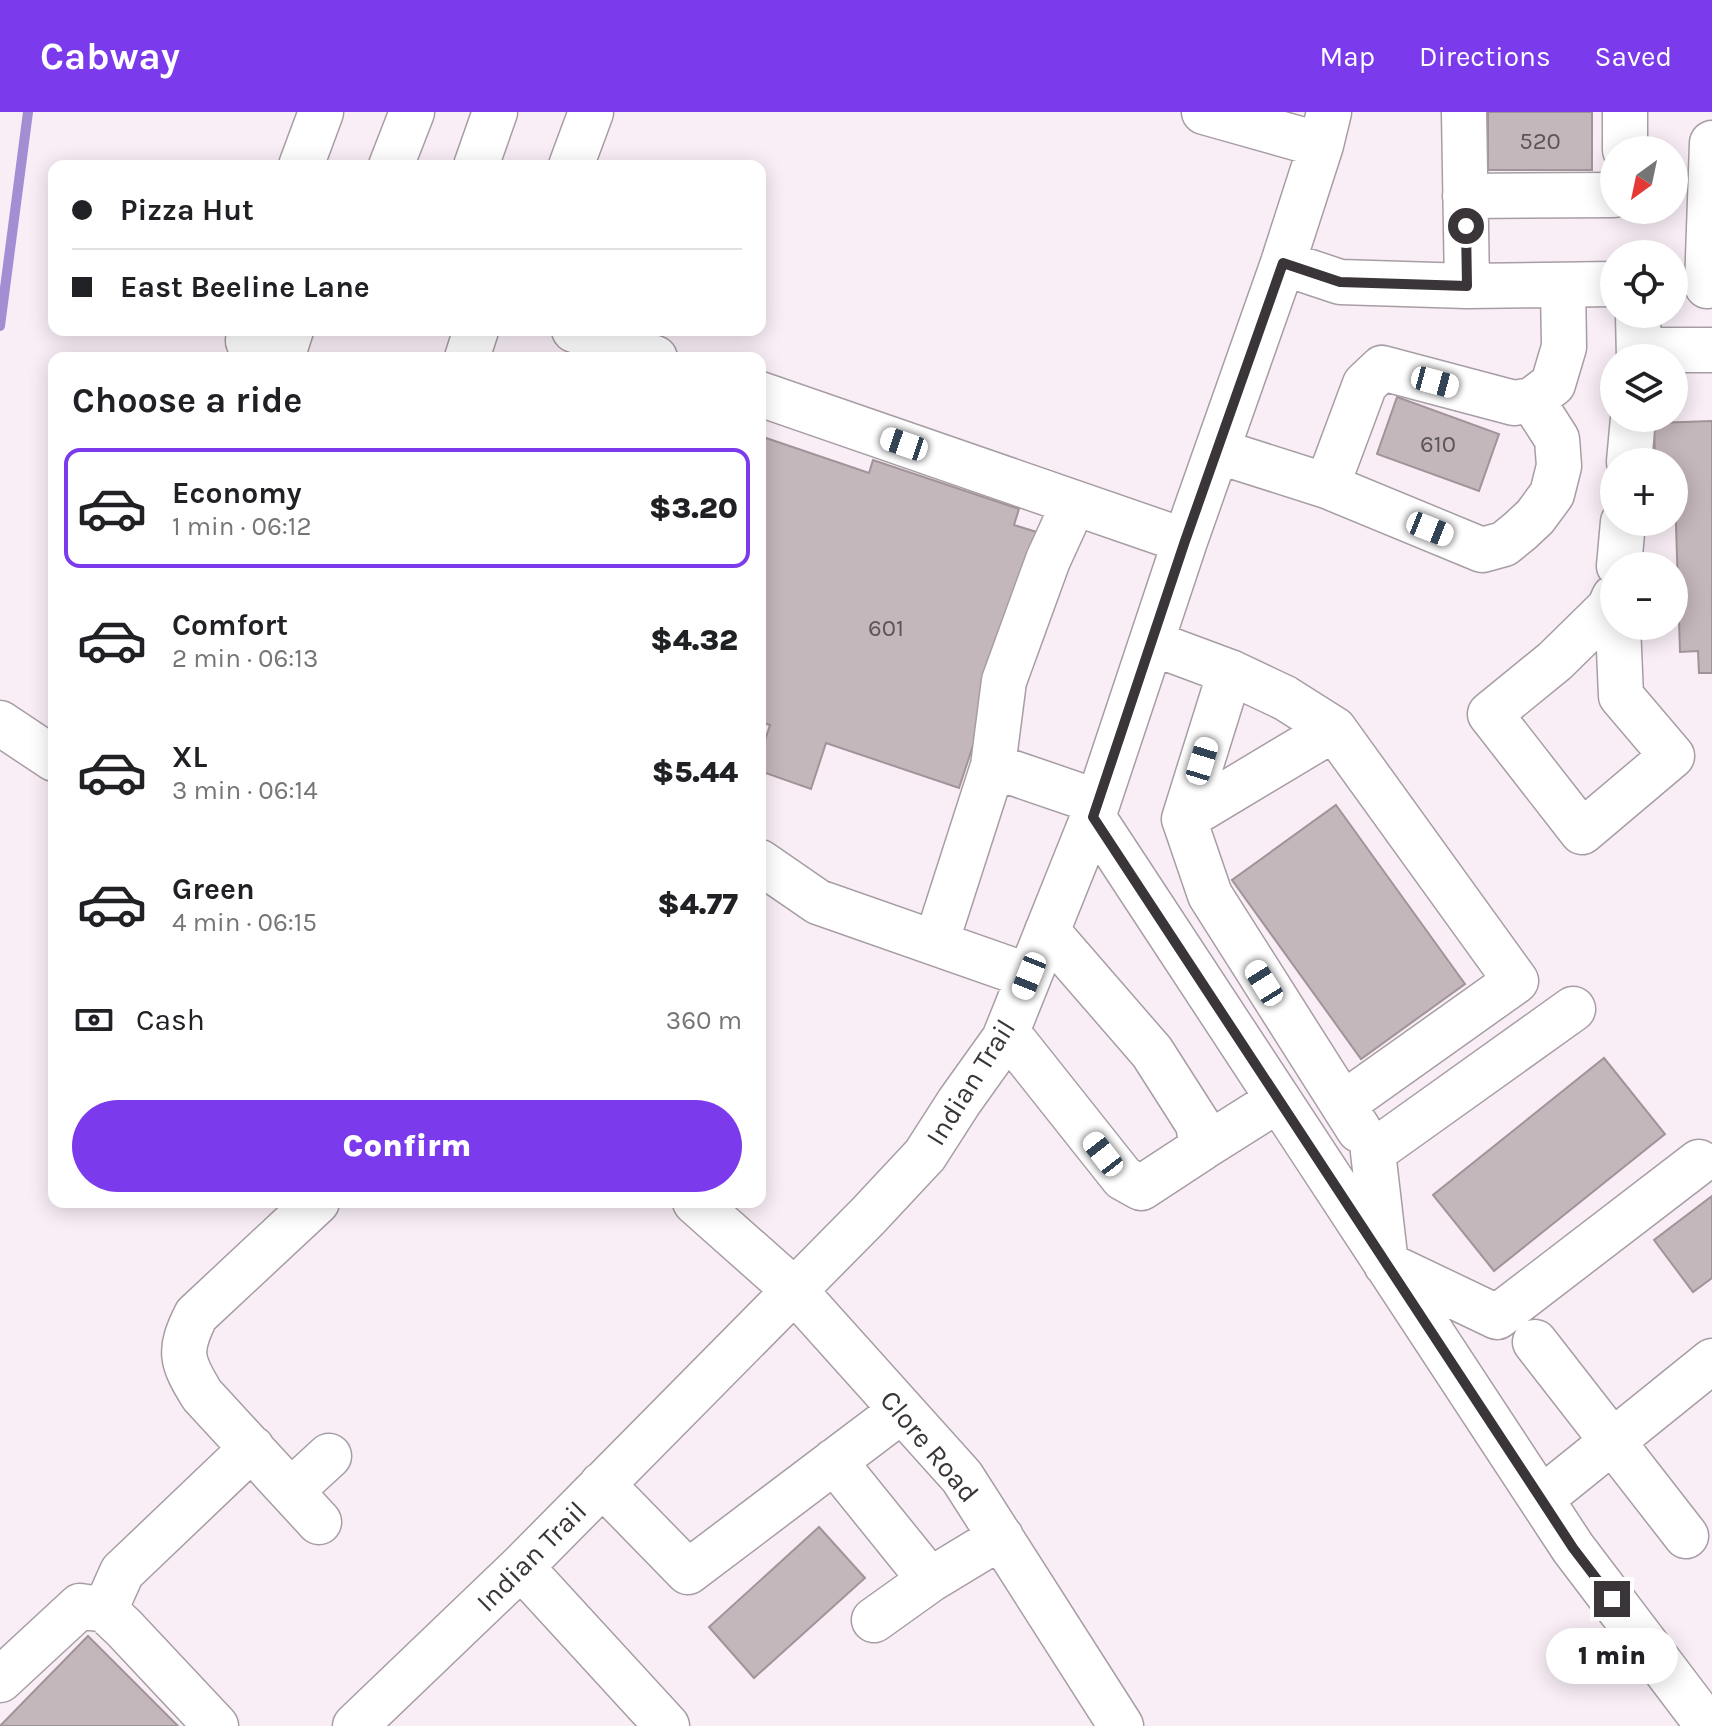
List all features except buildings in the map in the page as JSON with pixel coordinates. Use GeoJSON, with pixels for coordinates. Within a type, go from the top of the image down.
{"type":"FeatureCollection","features":[{"type":"Feature","properties":{"kind":"street"},"geometry":{"type":"LineString","coordinates":[[303,160],[321,112]]}},
{"type":"Feature","properties":{"kind":"street"},"geometry":{"type":"LineString","coordinates":[[393,160],[412,112]]}},
{"type":"Feature","properties":{"kind":"street"},"geometry":{"type":"LineString","coordinates":[[478,160],[495,112]]}},
{"type":"Feature","properties":{"kind":"street"},"geometry":{"type":"LineString","coordinates":[[573,160],[591,112]]}},
{"type":"Feature","properties":{"kind":"street"},"geometry":{"type":"LineString","coordinates":[[1204,112],[1325,128]]}},
{"type":"Feature","properties":{"kind":"street"},"geometry":{"type":"LineString","coordinates":[[1464,112],[1467,286]]}},
{"type":"Feature","properties":{"kind":"street"},"geometry":{"type":"LineString","coordinates":[[1625,112],[1625,136]]}},
{"type":"Feature","properties":{"kind":"street","name":"Indian Trail"},"geometry":{"type":"LineString","coordinates":[[355,1726],[521,1567],[925,1155],[1004,1039],[1096,810],[1185,541],[1283,263],[1325,128]]}},
{"type":"Feature","properties":{"kind":"street"},"geometry":{"type":"LineString","coordinates":[[1698,286],[1712,143]]}},
{"type":"Feature","properties":{"kind":"street"},"geometry":{"type":"LineString","coordinates":[[1465,196],[1600,195]]}},
{"type":"Feature","properties":{"kind":"street"},"geometry":{"type":"LineString","coordinates":[[1283,263],[1340,282],[1467,286],[1600,284]]}},
{"type":"Feature","properties":{"kind":"street"},"geometry":{"type":"LineString","coordinates":[[1327,486],[1365,384],[1382,368],[1514,403],[1532,400],[1553,384],[1564,347],[1563,285]]}},
{"type":"Feature","properties":{"kind":"street"},"geometry":{"type":"LineString","coordinates":[[591,336],[638,352]]}},
{"type":"Feature","properties":{"kind":"street"},"geometry":{"type":"LineString","coordinates":[[1639,341],[1712,350]]}},
{"type":"Feature","properties":{"kind":"street"},"geometry":{"type":"LineString","coordinates":[[766,396],[1185,541]]}},
{"type":"Feature","properties":{"kind":"street"},"geometry":{"type":"LineString","coordinates":[[1217,451],[1327,486],[1482,550],[1504,544],[1535,517],[1552,494],[1559,466],[1557,439],[1532,400]]}},
{"type":"Feature","properties":{"kind":"street"},"geometry":{"type":"LineString","coordinates":[[936,943],[993,766],[1004,681],[1048,560],[1074,503]]}},
{"type":"Feature","properties":{"kind":"street"},"geometry":{"type":"LineString","coordinates":[[1555,661],[1621,696],[1672,756],[1582,832],[1490,714],[1555,661],[1600,617]]}},
{"type":"Feature","properties":{"kind":"street"},"geometry":{"type":"LineString","coordinates":[[1619,640],[1621,696]]}},
{"type":"Feature","properties":{"kind":"street"},"geometry":{"type":"LineString","coordinates":[[1152,643],[1230,672],[1285,698],[1334,729],[1516,981],[1343,1104]]}},
{"type":"Feature","properties":{"kind":"street"},"geometry":{"type":"LineString","coordinates":[[1230,672],[1184,819],[1210,895],[1373,1152],[1386,1264]]}},
{"type":"Feature","properties":{"kind":"street"},"geometry":{"type":"LineString","coordinates":[[0,723],[48,755]]}},
{"type":"Feature","properties":{"kind":"street"},"geometry":{"type":"LineString","coordinates":[[1184,819],[1334,729]]}},
{"type":"Feature","properties":{"kind":"street"},"geometry":{"type":"LineString","coordinates":[[993,766],[1096,810],[1278,1100],[1573,1548],[1708,1726]]}},
{"type":"Feature","properties":{"kind":"street"},"geometry":{"type":"LineString","coordinates":[[766,866],[818,902],[1029,976]]}},
{"type":"Feature","properties":{"kind":"street"},"geometry":{"type":"LineString","coordinates":[[1047,931],[1152,1052],[1198,1124],[1202,1148]]}},
{"type":"Feature","properties":{"kind":"street"},"geometry":{"type":"LineString","coordinates":[[1222,1013],[1264,983]]}},
{"type":"Feature","properties":{"kind":"street"},"geometry":{"type":"LineString","coordinates":[[1373,1152],[1573,1009]]}},
{"type":"Feature","properties":{"kind":"street"},"geometry":{"type":"LineString","coordinates":[[1007,1032],[1123,1178],[1141,1188],[1278,1100]]}},
{"type":"Feature","properties":{"kind":"street"},"geometry":{"type":"LineString","coordinates":[[1386,1264],[1497,1317],[1699,1162]]}},
{"type":"Feature","properties":{"kind":"street"},"geometry":{"type":"LineString","coordinates":[[311,1208],[196,1315],[186,1334],[183,1356],[202,1395],[305,1506],[329,1456]]}},
{"type":"Feature","properties":{"kind":"street","name":"Clore Road"},"geometry":{"type":"LineString","coordinates":[[702,1208],[794,1290],[962,1477],[1121,1726]]}},
{"type":"Feature","properties":{"kind":"street"},"geometry":{"type":"LineString","coordinates":[[1535,1342],[1686,1536]]}},
{"type":"Feature","properties":{"kind":"street"},"geometry":{"type":"LineString","coordinates":[[1541,1499],[1712,1361]]}},
{"type":"Feature","properties":{"kind":"street"},"geometry":{"type":"LineString","coordinates":[[602,1484],[688,1572],[901,1411]]}},
{"type":"Feature","properties":{"kind":"street"},"geometry":{"type":"LineString","coordinates":[[105,1610],[122,1572],[252,1448]]}},
{"type":"Feature","properties":{"kind":"street"},"geometry":{"type":"LineString","coordinates":[[834,1461],[930,1580]]}},
{"type":"Feature","properties":{"kind":"street"},"geometry":{"type":"LineString","coordinates":[[874,1620],[930,1580],[1001,1537]]}},
{"type":"Feature","properties":{"kind":"street"},"geometry":{"type":"LineString","coordinates":[[521,1567],[667,1726]]}},
{"type":"Feature","properties":{"kind":"street"},"geometry":{"type":"LineString","coordinates":[[0,1680],[80,1606],[105,1610],[216,1726]]}},
{"type":"Feature","properties":{"kind":"waterway"},"geometry":{"type":"LineString","coordinates":[[0,326],[28,112]]}},
{"type":"Feature","properties":{"kind":"route"},"geometry":{"type":"LineString","coordinates":[[1466,226],[1467,286],[1340,282],[1283,263],[1185,541],[1093,817],[1573,1548],[1612,1599]]}}]}
